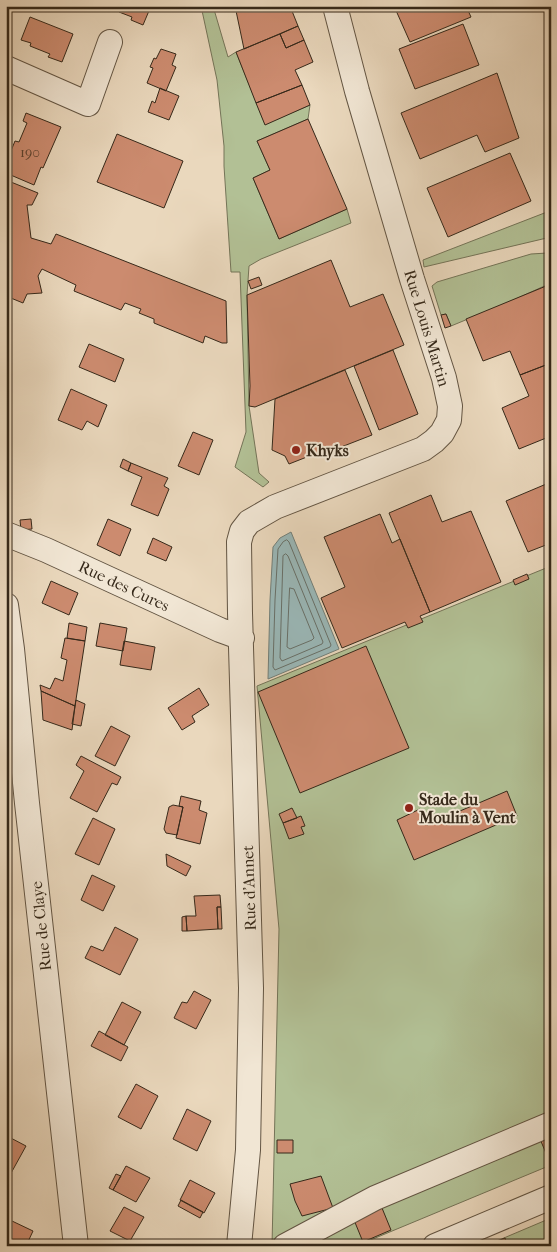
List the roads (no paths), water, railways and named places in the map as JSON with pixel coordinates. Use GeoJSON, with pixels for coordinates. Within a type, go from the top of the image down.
{"type":"FeatureCollection","features":[{"type":"Feature","properties":{"kind":"street","name":"Rue Louis Martin"},"geometry":{"type":"LineString","coordinates":[[242,531],[249,522],[275,507],[423,448],[434,442],[442,433],[449,420],[450,406],[444,378],[412,279],[357,91],[335,6]]}},
{"type":"Feature","properties":{"kind":"street"},"geometry":{"type":"LineString","coordinates":[[6,68],[88,104],[110,42]]}},
{"type":"Feature","properties":{"kind":"street","name":"Rue d'Annet"},"geometry":{"type":"LineString","coordinates":[[239,1246],[248,1150],[251,988],[240,613],[239,542],[242,531]]}},
{"type":"Feature","properties":{"kind":"street","name":"Rue des Cures"},"geometry":{"type":"LineString","coordinates":[[6,534],[46,550],[220,630],[242,638]]}},
{"type":"Feature","properties":{"kind":"street","name":"Rue de Claye"},"geometry":{"type":"LineString","coordinates":[[6,605],[76,1246]]}},
{"type":"Feature","properties":{"kind":"street"},"geometry":{"type":"LineString","coordinates":[[285,1246],[375,1198],[551,1124]]}},
{"type":"Feature","properties":{"kind":"street"},"geometry":{"type":"LineString","coordinates":[[435,1246],[551,1197]]}},
{"type":"Feature","properties":{"kind":"water"},"geometry":{"type":"Polygon","coordinates":[[[291,532],[339,649],[268,679],[273,547],[280,538],[291,532]]]}},
{"type":"Feature","properties":{"kind":"place","name":"Khyks"},"geometry":{"type":"Point","coordinates":[296,450]}},
{"type":"Feature","properties":{"kind":"place","name":"Stade du Moulin à Vent"},"geometry":{"type":"Point","coordinates":[409,808]}}]}
